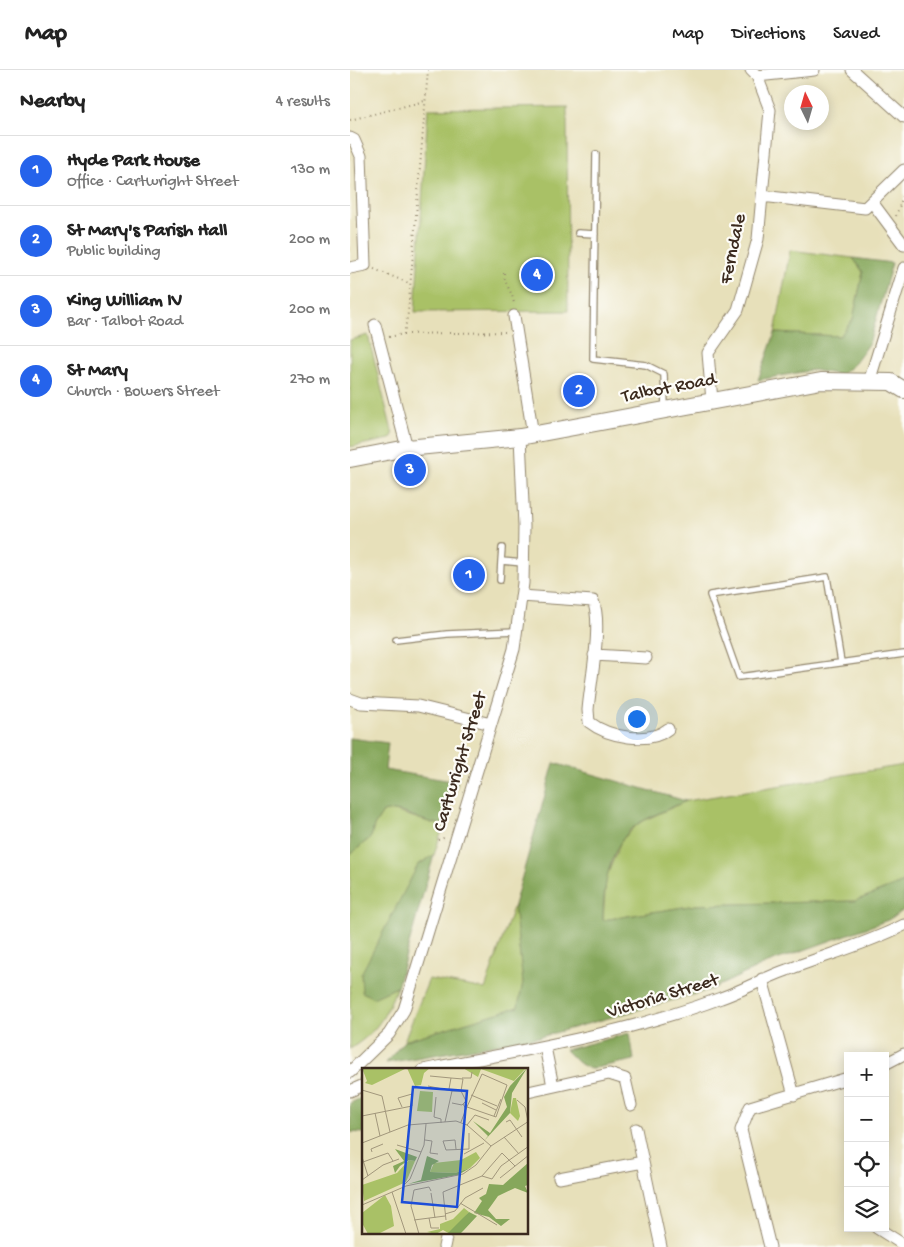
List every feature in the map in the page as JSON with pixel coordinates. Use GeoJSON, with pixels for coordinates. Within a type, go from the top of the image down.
{"type":"FeatureCollection","features":[{"type":"Feature","properties":{"kind":"street"},"geometry":{"type":"LineString","coordinates":[[754,73],[814,70]]}},
{"type":"Feature","properties":{"kind":"street"},"geometry":{"type":"LineString","coordinates":[[852,70],[904,117]]}},
{"type":"Feature","properties":{"kind":"street","name":"Ferndale"},"geometry":{"type":"LineString","coordinates":[[712,401],[708,353],[738,310],[758,239],[770,110],[754,73]]}},
{"type":"Feature","properties":{"kind":"street"},"geometry":{"type":"LineString","coordinates":[[350,138],[354,140],[361,156],[365,265],[350,268]]}},
{"type":"Feature","properties":{"kind":"street"},"geometry":{"type":"LineString","coordinates":[[762,196],[865,208],[904,170]]}},
{"type":"Feature","properties":{"kind":"street"},"geometry":{"type":"LineString","coordinates":[[872,202],[904,245]]}},
{"type":"Feature","properties":{"kind":"street"},"geometry":{"type":"LineString","coordinates":[[868,382],[904,268]]}},
{"type":"Feature","properties":{"kind":"street","name":"Cartwright Street"},"geometry":{"type":"LineString","coordinates":[[350,1072],[390,1034],[404,1010],[514,649],[523,563],[526,436],[514,316]]}},
{"type":"Feature","properties":{"kind":"street"},"geometry":{"type":"LineString","coordinates":[[375,325],[407,448]]}},
{"type":"Feature","properties":{"kind":"street","name":"Talbot Road"},"geometry":{"type":"LineString","coordinates":[[350,459],[407,448],[526,436],[821,381],[891,382],[904,390]]}},
{"type":"Feature","properties":{"kind":"street"},"geometry":{"type":"LineString","coordinates":[[521,596],[593,601],[596,608],[597,623],[588,710],[589,722],[602,730],[642,738],[660,735],[668,729]]}},
{"type":"Feature","properties":{"kind":"street"},"geometry":{"type":"LineString","coordinates":[[594,655],[646,658]]}},
{"type":"Feature","properties":{"kind":"street"},"geometry":{"type":"LineString","coordinates":[[350,699],[361,703],[418,706],[491,724]]}},
{"type":"Feature","properties":{"kind":"street","name":"Victoria Street"},"geometry":{"type":"LineString","coordinates":[[434,1068],[603,1034],[694,1007],[722,998],[762,979],[904,925]]}},
{"type":"Feature","properties":{"kind":"street"},"geometry":{"type":"LineString","coordinates":[[762,979],[794,1095]]}},
{"type":"Feature","properties":{"kind":"street"},"geometry":{"type":"LineString","coordinates":[[545,1047],[553,1086]]}},
{"type":"Feature","properties":{"kind":"street"},"geometry":{"type":"LineString","coordinates":[[889,1062],[904,1054]]}},
{"type":"Feature","properties":{"kind":"street"},"geometry":{"type":"LineString","coordinates":[[529,1092],[609,1074],[625,1079],[631,1106]]}},
{"type":"Feature","properties":{"kind":"street"},"geometry":{"type":"LineString","coordinates":[[770,1247],[741,1130],[750,1107],[844,1079]]}},
{"type":"Feature","properties":{"kind":"street"},"geometry":{"type":"LineString","coordinates":[[350,1091],[362,1086]]}},
{"type":"Feature","properties":{"kind":"street"},"geometry":{"type":"LineString","coordinates":[[636,1129],[661,1247]]}},
{"type":"Feature","properties":{"kind":"street"},"geometry":{"type":"LineString","coordinates":[[559,1178],[643,1162]]}},
{"type":"Feature","properties":{"kind":"street"},"geometry":{"type":"LineString","coordinates":[[883,1232],[904,1246]]}},
{"type":"Feature","properties":{"kind":"street"},"geometry":{"type":"LineString","coordinates":[[444,1247],[447,1234]]}},
{"type":"Feature","properties":{"kind":"lane"},"geometry":{"type":"LineString","coordinates":[[596,154],[593,359],[646,366],[664,374],[665,410]]}},
{"type":"Feature","properties":{"kind":"lane"},"geometry":{"type":"LineString","coordinates":[[578,233],[595,234]]}},
{"type":"Feature","properties":{"kind":"lane"},"geometry":{"type":"LineString","coordinates":[[500,580],[502,548]]}},
{"type":"Feature","properties":{"kind":"lane"},"geometry":{"type":"LineString","coordinates":[[502,561],[523,563]]}},
{"type":"Feature","properties":{"kind":"lane"},"geometry":{"type":"LineString","coordinates":[[841,662],[827,577],[710,595],[739,677],[904,654]]}},
{"type":"Feature","properties":{"kind":"lane"},"geometry":{"type":"LineString","coordinates":[[396,640],[516,631]]}},
{"type":"Feature","properties":{"kind":"path"},"geometry":{"type":"LineString","coordinates":[[404,334],[411,284],[428,70]]}},
{"type":"Feature","properties":{"kind":"path"},"geometry":{"type":"LineString","coordinates":[[350,120],[425,101]]}},
{"type":"Feature","properties":{"kind":"path"},"geometry":{"type":"LineString","coordinates":[[891,228],[904,193]]}},
{"type":"Feature","properties":{"kind":"path"},"geometry":{"type":"LineString","coordinates":[[365,265],[411,284]]}},
{"type":"Feature","properties":{"kind":"path"},"geometry":{"type":"LineString","coordinates":[[504,273],[504,280],[513,293],[514,316]]}},
{"type":"Feature","properties":{"kind":"path"},"geometry":{"type":"LineString","coordinates":[[380,340],[404,334],[515,332]]}},
{"type":"Feature","properties":{"kind":"green space"},"geometry":{"type":"Polygon","coordinates":[[[567,107],[568,311],[415,312],[428,109],[567,107]]]}},
{"type":"Feature","properties":{"kind":"green space"},"geometry":{"type":"Polygon","coordinates":[[[790,250],[853,258],[863,272],[853,319],[840,336],[775,333],[790,250]]]}},
{"type":"Feature","properties":{"kind":"green space"},"geometry":{"type":"Polygon","coordinates":[[[853,258],[892,263],[869,344],[855,363],[841,375],[813,370],[758,380],[775,333],[840,336],[853,319],[863,272],[853,258]]]}},
{"type":"Feature","properties":{"kind":"green space"},"geometry":{"type":"Polygon","coordinates":[[[368,335],[393,435],[390,439],[350,447],[350,340],[368,335]]]}},
{"type":"Feature","properties":{"kind":"green space"},"geometry":{"type":"Polygon","coordinates":[[[350,738],[388,743],[385,770],[458,782],[444,824],[428,822],[398,811],[383,812],[374,826],[371,837],[350,855],[350,738]]]}},
{"type":"Feature","properties":{"kind":"green space"},"geometry":{"type":"Polygon","coordinates":[[[554,763],[686,801],[641,822],[630,830],[622,841],[610,866],[604,893],[603,920],[696,905],[855,901],[904,882],[904,910],[888,920],[765,964],[710,990],[540,1037],[386,1063],[404,1041],[518,1007],[523,982],[514,905],[554,763]]]}},
{"type":"Feature","properties":{"kind":"green space"},"geometry":{"type":"Polygon","coordinates":[[[904,765],[904,882],[855,901],[696,905],[603,920],[606,878],[621,841],[639,823],[686,801],[904,765]]]}},
{"type":"Feature","properties":{"kind":"green space"},"geometry":{"type":"Polygon","coordinates":[[[391,810],[435,824],[444,824],[434,855],[418,865],[372,998],[397,987],[384,1015],[374,1029],[368,1036],[350,1049],[350,855],[371,837],[374,826],[383,812],[391,810]]]}},
{"type":"Feature","properties":{"kind":"green space"},"geometry":{"type":"Polygon","coordinates":[[[434,855],[397,987],[373,998],[362,992],[361,974],[418,865],[434,855]]]}},
{"type":"Feature","properties":{"kind":"green space"},"geometry":{"type":"Polygon","coordinates":[[[514,905],[523,983],[518,1007],[404,1041],[429,979],[485,989],[514,905]]]}},
{"type":"Feature","properties":{"kind":"green space"},"geometry":{"type":"Polygon","coordinates":[[[630,1033],[634,1060],[590,1069],[577,1062],[565,1050],[630,1033]]]}},
{"type":"Feature","properties":{"kind":"green space"},"geometry":{"type":"Polygon","coordinates":[[[362,1098],[362,1133],[350,1132],[350,1103],[362,1098]]]}},
{"type":"Feature","properties":{"kind":"place","name":"St Mary"},"geometry":{"type":"Point","coordinates":[537,275]}},
{"type":"Feature","properties":{"kind":"place","name":"St Mary's Parish Hall"},"geometry":{"type":"Point","coordinates":[579,391]}},
{"type":"Feature","properties":{"kind":"place","name":"King William IV"},"geometry":{"type":"Point","coordinates":[410,470]}},
{"type":"Feature","properties":{"kind":"place","name":"Hyde Park House"},"geometry":{"type":"Point","coordinates":[469,575]}}]}
